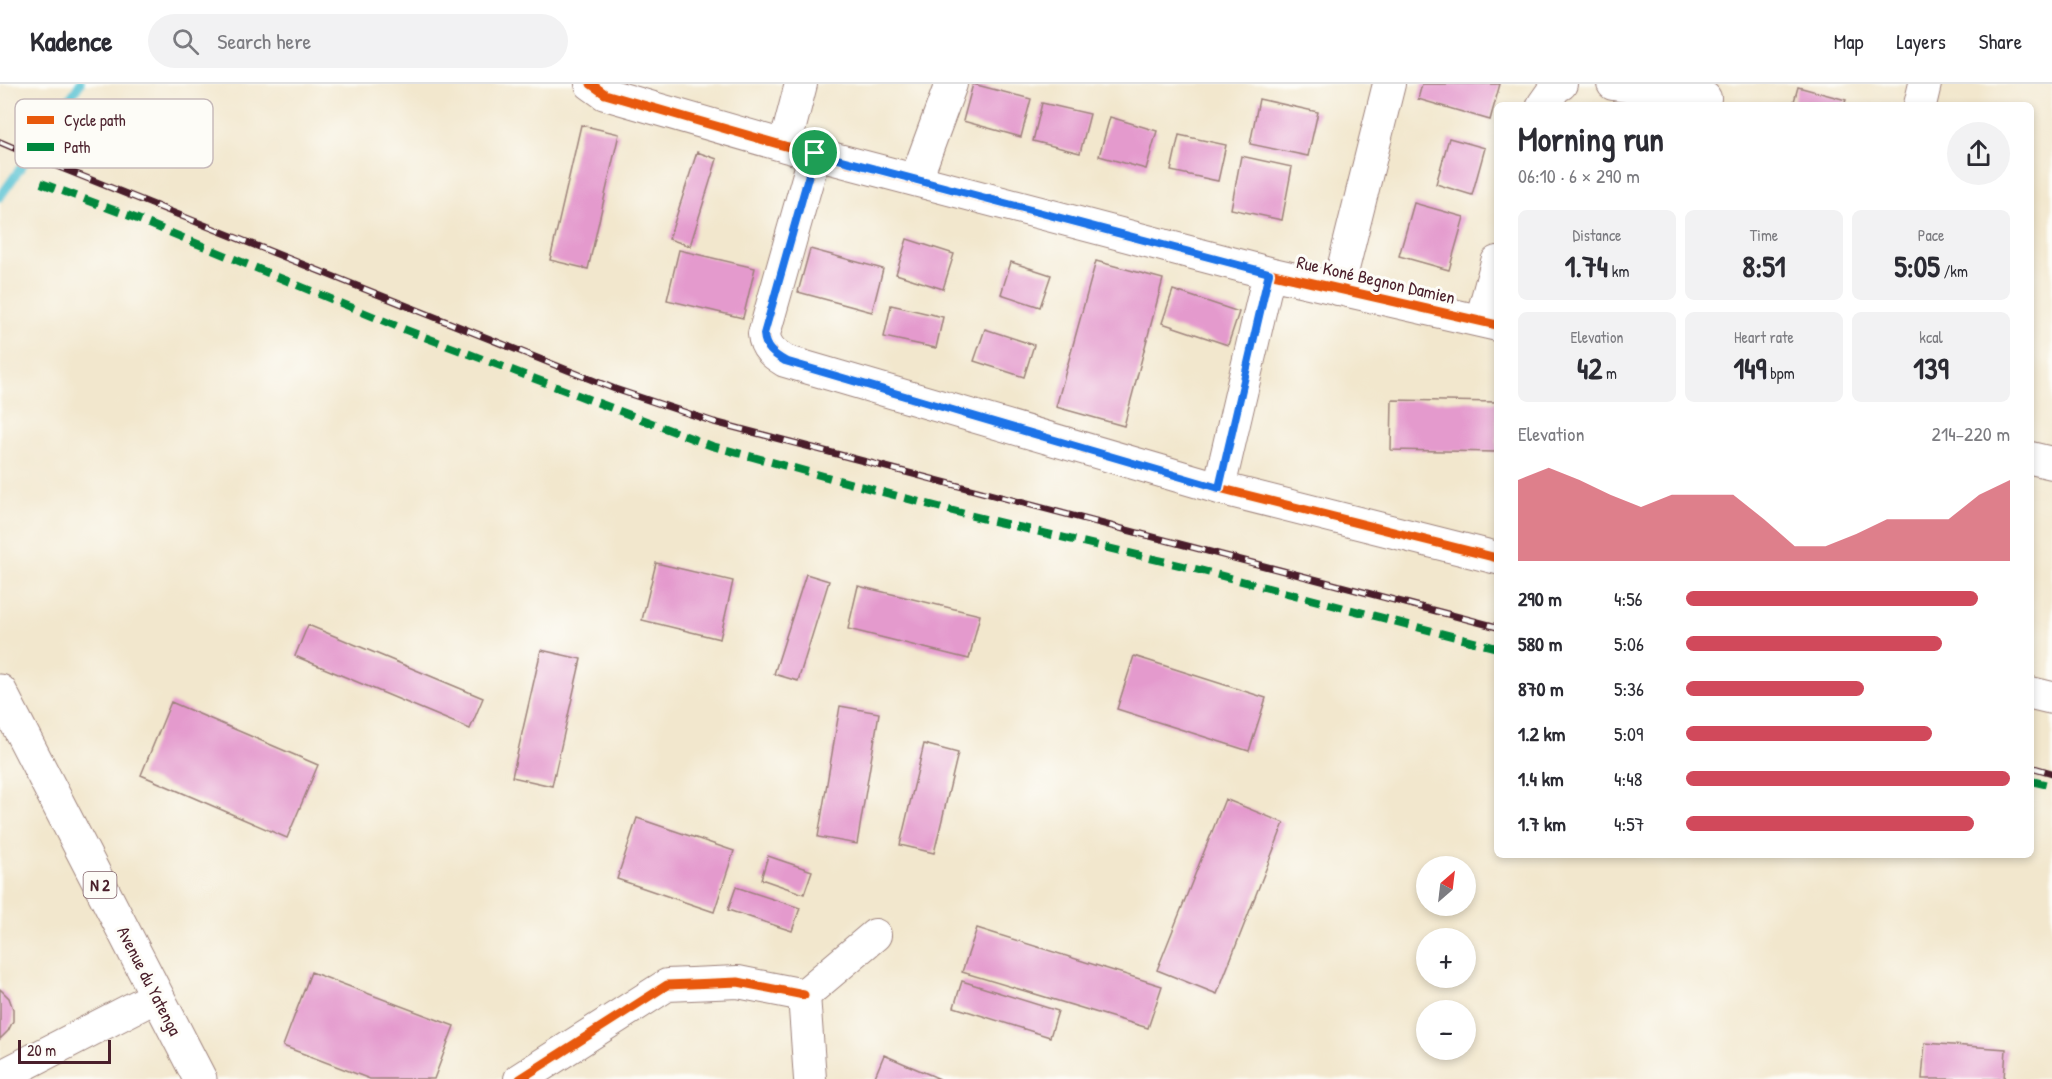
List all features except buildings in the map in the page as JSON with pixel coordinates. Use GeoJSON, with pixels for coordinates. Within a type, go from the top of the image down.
{"type":"FeatureCollection","features":[{"type":"Feature","properties":{"kind":"main road","name":"Avenue du Yatenga"},"geometry":{"type":"LineString","coordinates":[[0,691],[200,1079]]}},
{"type":"Feature","properties":{"kind":"street","name":"Rue Koné Begnon Damien"},"geometry":{"type":"LineString","coordinates":[[591,84],[605,94],[784,146],[1269,273],[1489,323]]}},
{"type":"Feature","properties":{"kind":"street"},"geometry":{"type":"LineString","coordinates":[[784,146],[801,84]]}},
{"type":"Feature","properties":{"kind":"street"},"geometry":{"type":"LineString","coordinates":[[916,179],[951,84]]}},
{"type":"Feature","properties":{"kind":"street"},"geometry":{"type":"LineString","coordinates":[[1338,290],[1389,84]]}},
{"type":"Feature","properties":{"kind":"street"},"geometry":{"type":"LineString","coordinates":[[1545,102],[1557,85],[1561,84]]}},
{"type":"Feature","properties":{"kind":"street"},"geometry":{"type":"LineString","coordinates":[[1613,84],[1705,98]]}},
{"type":"Feature","properties":{"kind":"street"},"geometry":{"type":"LineString","coordinates":[[1921,102],[1925,84]]}},
{"type":"Feature","properties":{"kind":"street"},"geometry":{"type":"LineString","coordinates":[[815,153],[764,334],[765,343],[776,356],[796,364],[1219,488],[1494,557]]}},
{"type":"Feature","properties":{"kind":"street"},"geometry":{"type":"LineString","coordinates":[[1219,488],[1269,273]]}},
{"type":"Feature","properties":{"kind":"street"},"geometry":{"type":"LineString","coordinates":[[1489,323],[1494,285]]}},
{"type":"Feature","properties":{"kind":"street"},"geometry":{"type":"LineString","coordinates":[[2034,459],[2052,463]]}},
{"type":"Feature","properties":{"kind":"street"},"geometry":{"type":"LineString","coordinates":[[2034,694],[2052,698]]}},
{"type":"Feature","properties":{"kind":"street"},"geometry":{"type":"LineString","coordinates":[[804,995],[875,935]]}},
{"type":"Feature","properties":{"kind":"street"},"geometry":{"type":"LineString","coordinates":[[520,1079],[667,985],[738,982],[804,995]]}},
{"type":"Feature","properties":{"kind":"street"},"geometry":{"type":"LineString","coordinates":[[804,995],[810,1079]]}},
{"type":"Feature","properties":{"kind":"street"},"geometry":{"type":"LineString","coordinates":[[0,1077],[157,996]]}},
{"type":"Feature","properties":{"kind":"waterway"},"geometry":{"type":"LineString","coordinates":[[69,99],[80,84]]}},
{"type":"Feature","properties":{"kind":"waterway"},"geometry":{"type":"LineString","coordinates":[[0,197],[21,168]]}},
{"type":"Feature","properties":{"kind":"railway"},"geometry":{"type":"LineString","coordinates":[[0,142],[15,148]]}},
{"type":"Feature","properties":{"kind":"railway"},"geometry":{"type":"LineString","coordinates":[[62,168],[615,389],[714,422],[1494,626]]}},
{"type":"Feature","properties":{"kind":"railway"},"geometry":{"type":"LineString","coordinates":[[2034,768],[2052,773]]}},
{"type":"Feature","properties":{"kind":"marked path"},"geometry":{"type":"LineString","coordinates":[[41,183],[135,218],[406,330],[712,446],[968,515],[1188,567],[1494,647]]}},
{"type":"Feature","properties":{"kind":"marked path"},"geometry":{"type":"LineString","coordinates":[[2034,782],[2052,786]]}},
{"type":"Feature","properties":{"kind":"cycle path"},"geometry":{"type":"LineString","coordinates":[[591,84],[605,94],[785,146],[1269,273],[1494,324]]}},
{"type":"Feature","properties":{"kind":"cycle path"},"geometry":{"type":"LineString","coordinates":[[815,153],[764,334],[768,347],[785,361],[1219,488],[1494,557]]}},
{"type":"Feature","properties":{"kind":"cycle path"},"geometry":{"type":"LineString","coordinates":[[520,1079],[667,985],[738,982],[804,995]]}},
{"type":"Feature","properties":{"kind":"route"},"geometry":{"type":"LineString","coordinates":[[815,153],[1269,273],[1219,488],[785,361],[776,356],[765,343],[764,334],[815,153]]}}]}
